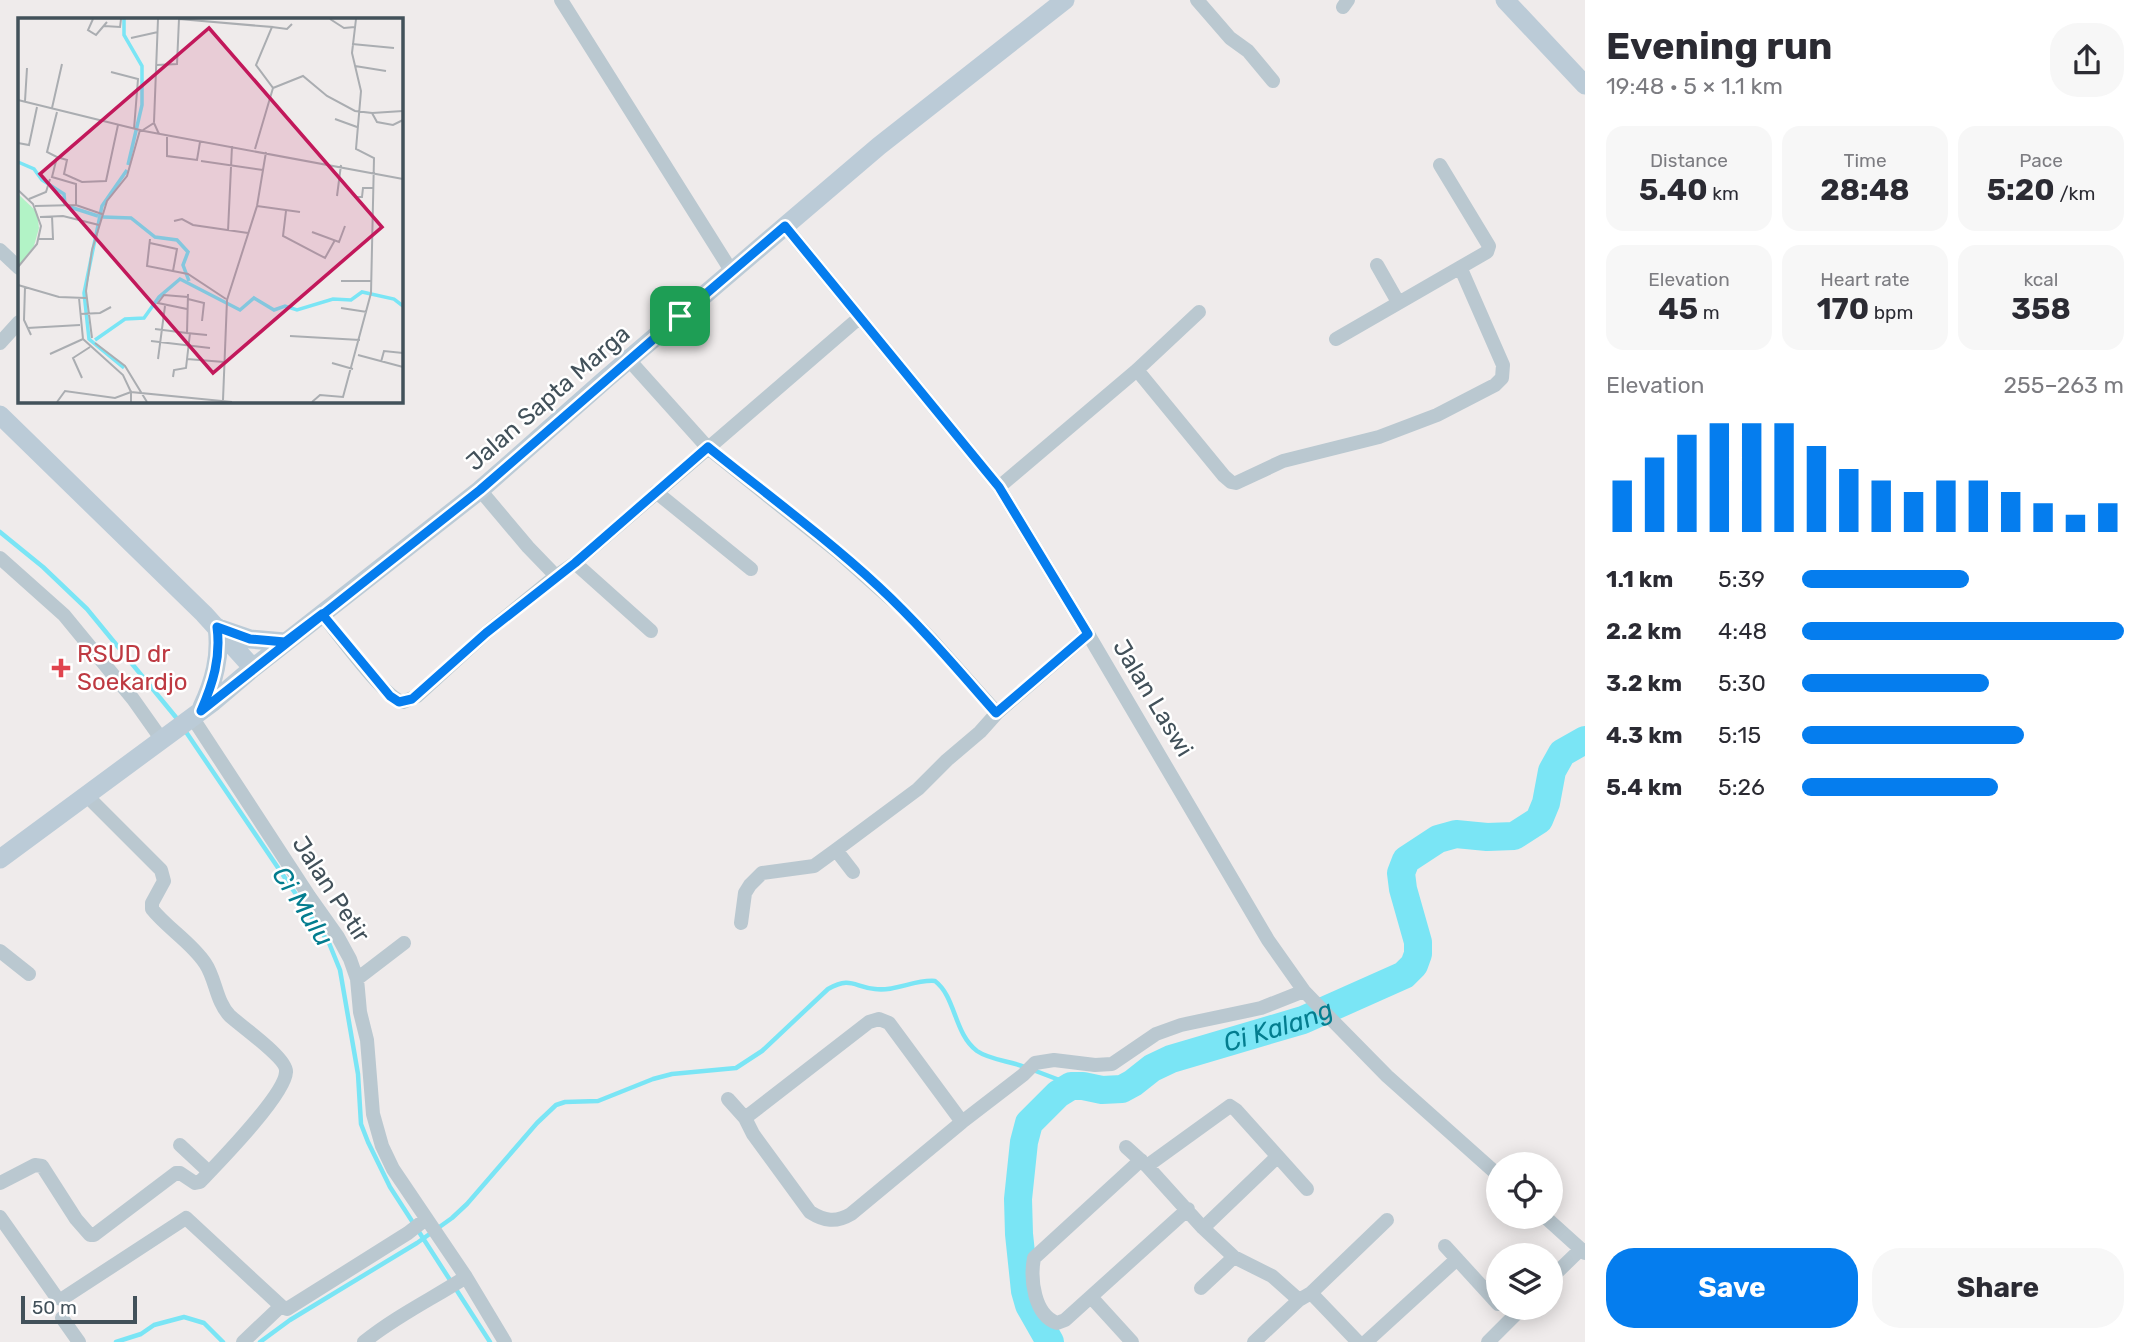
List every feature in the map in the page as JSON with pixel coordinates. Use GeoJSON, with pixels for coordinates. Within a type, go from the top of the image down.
{"type":"FeatureCollection","features":[{"type":"Feature","properties":{"kind":"main road","name":"Jalan Sapta Marga"},"geometry":{"type":"LineString","coordinates":[[0,859],[194,716],[480,490],[879,146],[1065,0]]}},
{"type":"Feature","properties":{"kind":"main road"},"geometry":{"type":"LineString","coordinates":[[1505,0],[1585,85]]}},
{"type":"Feature","properties":{"kind":"main road"},"geometry":{"type":"LineString","coordinates":[[0,415],[217,627],[253,668]]}},
{"type":"Feature","properties":{"kind":"main road"},"geometry":{"type":"LineString","coordinates":[[217,627],[250,639],[285,642]]}},
{"type":"Feature","properties":{"kind":"main road"},"geometry":{"type":"LineString","coordinates":[[194,716],[212,685],[218,659],[217,627]]}},
{"type":"Feature","properties":{"kind":"street"},"geometry":{"type":"LineString","coordinates":[[561,0],[732,272]]}},
{"type":"Feature","properties":{"kind":"street"},"geometry":{"type":"LineString","coordinates":[[1197,0],[1230,38],[1248,51],[1273,81]]}},
{"type":"Feature","properties":{"kind":"street"},"geometry":{"type":"LineString","coordinates":[[1336,339],[1485,254],[1489,246],[1440,165]]}},
{"type":"Feature","properties":{"kind":"street","name":"Jalan Laswi"},"geometry":{"type":"LineString","coordinates":[[785,226],[999,487],[1268,940],[1308,994],[1387,1076],[1486,1164]]}},
{"type":"Feature","properties":{"kind":"street"},"geometry":{"type":"LineString","coordinates":[[0,250],[18,267]]}},
{"type":"Feature","properties":{"kind":"street"},"geometry":{"type":"LineString","coordinates":[[1377,265],[1398,302]]}},
{"type":"Feature","properties":{"kind":"street"},"geometry":{"type":"LineString","coordinates":[[1137,370],[1224,476],[1236,483],[1283,461],[1378,437],[1437,415],[1499,381],[1503,365],[1461,268]]}},
{"type":"Feature","properties":{"kind":"street"},"geometry":{"type":"LineString","coordinates":[[999,487],[1137,370],[1199,312]]}},
{"type":"Feature","properties":{"kind":"street"},"geometry":{"type":"LineString","coordinates":[[322,614],[394,699],[403,702],[417,696],[486,633],[575,563],[859,318]]}},
{"type":"Feature","properties":{"kind":"street"},"geometry":{"type":"LineString","coordinates":[[0,343],[18,322]]}},
{"type":"Feature","properties":{"kind":"street"},"geometry":{"type":"LineString","coordinates":[[629,360],[708,447],[878,586],[930,638],[996,713]]}},
{"type":"Feature","properties":{"kind":"street"},"geometry":{"type":"LineString","coordinates":[[480,490],[556,576]]}},
{"type":"Feature","properties":{"kind":"street"},"geometry":{"type":"LineString","coordinates":[[656,492],[751,569]]}},
{"type":"Feature","properties":{"kind":"street"},"geometry":{"type":"LineString","coordinates":[[0,558],[64,615],[163,739]]}},
{"type":"Feature","properties":{"kind":"street"},"geometry":{"type":"LineString","coordinates":[[575,563],[651,631]]}},
{"type":"Feature","properties":{"kind":"street"},"geometry":{"type":"LineString","coordinates":[[741,923],[745,893],[762,873],[814,866],[836,850],[918,789],[980,732],[996,713],[1088,634]]}},
{"type":"Feature","properties":{"kind":"street","name":"Jalan Petir"},"geometry":{"type":"LineString","coordinates":[[194,716],[350,959],[357,979],[360,1013],[367,1040],[373,1114],[382,1146],[425,1220],[505,1342]]}},
{"type":"Feature","properties":{"kind":"street"},"geometry":{"type":"LineString","coordinates":[[0,1183],[35,1165],[43,1166],[76,1219],[92,1235],[176,1173],[198,1183],[262,1113],[282,1083],[286,1069],[277,1056],[225,1010],[205,962],[152,909],[151,903],[164,881],[161,870],[86,795]]}},
{"type":"Feature","properties":{"kind":"street"},"geometry":{"type":"LineString","coordinates":[[836,850],[853,872]]}},
{"type":"Feature","properties":{"kind":"street"},"geometry":{"type":"LineString","coordinates":[[357,979],[404,943]]}},
{"type":"Feature","properties":{"kind":"street"},"geometry":{"type":"LineString","coordinates":[[0,951],[29,974]]}},
{"type":"Feature","properties":{"kind":"street"},"geometry":{"type":"LineString","coordinates":[[728,1099],[745,1118],[753,1134],[810,1212],[822,1219],[837,1220],[851,1214],[1035,1063],[1054,1060],[1095,1065],[1112,1063],[1156,1034],[1181,1025],[1308,994]]}},
{"type":"Feature","properties":{"kind":"street"},"geometry":{"type":"LineString","coordinates":[[745,1118],[869,1022],[879,1019],[889,1023],[962,1122]]}},
{"type":"Feature","properties":{"kind":"street"},"geometry":{"type":"LineString","coordinates":[[1188,1209],[1061,1322],[1049,1320],[1040,1308],[1034,1288],[1034,1258],[1144,1163],[1230,1106],[1307,1189]]}},
{"type":"Feature","properties":{"kind":"street"},"geometry":{"type":"LineString","coordinates":[[180,1145],[209,1172]]}},
{"type":"Feature","properties":{"kind":"street"},"geometry":{"type":"LineString","coordinates":[[1126,1147],[1234,1257],[1305,1296],[1358,1342]]}},
{"type":"Feature","properties":{"kind":"street"},"geometry":{"type":"LineString","coordinates":[[1203,1227],[1278,1157]]}},
{"type":"Feature","properties":{"kind":"street"},"geometry":{"type":"LineString","coordinates":[[0,1217],[57,1298],[62,1299],[186,1218],[281,1306],[290,1308],[425,1220]]}},
{"type":"Feature","properties":{"kind":"street"},"geometry":{"type":"LineString","coordinates":[[1254,1342],[1387,1220]]}},
{"type":"Feature","properties":{"kind":"street"},"geometry":{"type":"LineString","coordinates":[[1558,1229],[1583,1251],[1563,1268]]}},
{"type":"Feature","properties":{"kind":"street"},"geometry":{"type":"LineString","coordinates":[[1445,1246],[1486,1291]]}},
{"type":"Feature","properties":{"kind":"street"},"geometry":{"type":"LineString","coordinates":[[1201,1288],[1234,1257]]}},
{"type":"Feature","properties":{"kind":"street"},"geometry":{"type":"LineString","coordinates":[[1366,1342],[1457,1259]]}},
{"type":"Feature","properties":{"kind":"street"},"geometry":{"type":"LineString","coordinates":[[364,1342],[407,1311],[463,1279]]}},
{"type":"Feature","properties":{"kind":"street"},"geometry":{"type":"LineString","coordinates":[[1091,1297],[1132,1342]]}},
{"type":"Feature","properties":{"kind":"street"},"geometry":{"type":"LineString","coordinates":[[243,1342],[281,1306]]}},
{"type":"Feature","properties":{"kind":"street"},"geometry":{"type":"LineString","coordinates":[[62,1318],[79,1342]]}},
{"type":"Feature","properties":{"kind":"street"},"geometry":{"type":"LineString","coordinates":[[1488,1342],[1510,1320]]}},
{"type":"Feature","properties":{"kind":"waterway","name":"Ci Mulu"},"geometry":{"type":"LineString","coordinates":[[0,532],[43,567],[87,609],[179,721]]}},
{"type":"Feature","properties":{"kind":"waterway","name":"Ci Mulu"},"geometry":{"type":"LineString","coordinates":[[184,729],[329,943],[340,970],[358,1074],[361,1124],[368,1142],[390,1187],[490,1342]]}},
{"type":"Feature","properties":{"kind":"waterway","name":"Ci Kalang"},"geometry":{"type":"LineString","coordinates":[[1050,1342],[1029,1305],[1019,1234],[1018,1199],[1024,1142],[1029,1123],[1058,1094],[1071,1086],[1102,1090],[1122,1089],[1152,1068],[1171,1059],[1303,1020],[1404,975],[1414,965],[1418,954],[1418,942],[1403,889],[1401,873],[1406,860],[1438,839],[1456,834],[1514,836],[1539,820],[1546,803],[1552,771],[1562,753],[1585,740]]}},
{"type":"Feature","properties":{"kind":"waterway"},"geometry":{"type":"LineString","coordinates":[[260,1342],[290,1320],[417,1243],[452,1218],[556,1105],[565,1102],[598,1101],[672,1074],[736,1068],[762,1051],[828,989],[836,985],[852,983],[882,989],[935,981],[947,996],[969,1044],[988,1056],[1025,1067]]}},
{"type":"Feature","properties":{"kind":"waterway"},"geometry":{"type":"LineString","coordinates":[[1033,1070],[1071,1086]]}},
{"type":"Feature","properties":{"kind":"waterway"},"geometry":{"type":"LineString","coordinates":[[116,1342],[141,1334],[154,1325],[184,1317],[204,1323],[223,1342]]}},
{"type":"Feature","properties":{"kind":"place","name":"RSUD dr Soekardjo"},"geometry":{"type":"Point","coordinates":[61,668]}},
{"type":"Feature","properties":{"kind":"route"},"geometry":{"type":"LineString","coordinates":[[680,316],[480,490],[285,642],[201,711],[212,685],[218,659],[217,627],[250,639],[285,642],[322,614],[390,696],[399,702],[412,699],[486,633],[575,563],[708,447],[878,586],[930,638],[996,713],[1088,634],[999,487],[785,226],[680,316]]}}]}
